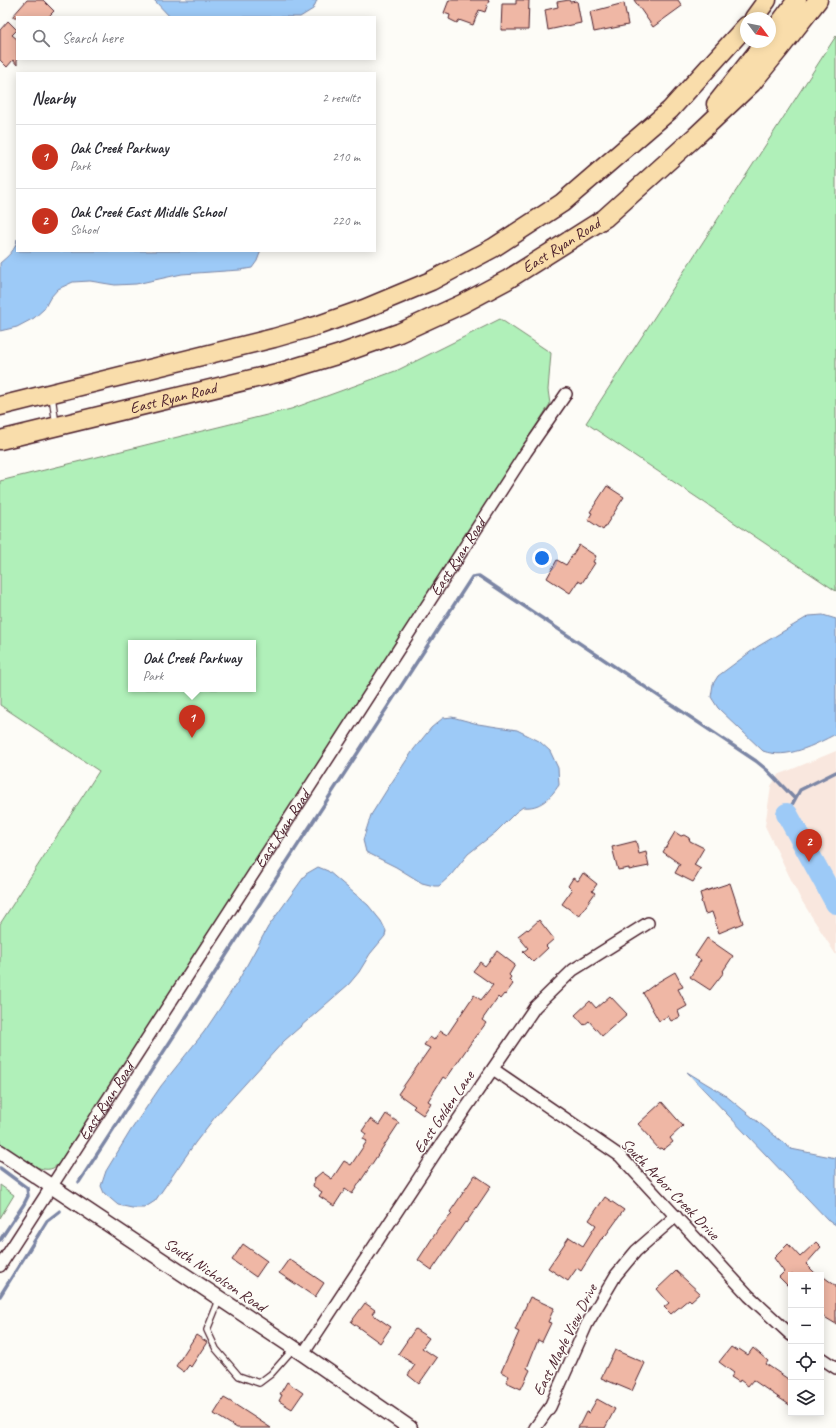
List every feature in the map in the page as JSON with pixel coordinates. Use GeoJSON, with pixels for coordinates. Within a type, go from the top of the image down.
{"type":"FeatureCollection","features":[{"type":"Feature","properties":{"kind":"main road"},"geometry":{"type":"LineString","coordinates":[[758,12],[767,0]]}},
{"type":"Feature","properties":{"kind":"main road"},"geometry":{"type":"LineString","coordinates":[[776,28],[796,0]]}},
{"type":"Feature","properties":{"kind":"main road","name":"East Ryan Road"},"geometry":{"type":"LineString","coordinates":[[0,440],[281,372],[340,354],[399,333],[462,304],[507,280],[605,218],[674,156],[752,83],[818,0]]}},
{"type":"Feature","properties":{"kind":"main road"},"geometry":{"type":"LineString","coordinates":[[0,406],[266,340],[319,325],[364,309],[430,281],[493,248],[562,203],[670,110],[740,33]]}},
{"type":"Feature","properties":{"kind":"main road"},"geometry":{"type":"LineString","coordinates":[[674,156],[760,48]]}},
{"type":"Feature","properties":{"kind":"street","name":"East Ryan Road"},"geometry":{"type":"LineString","coordinates":[[0,1266],[526,452],[566,394]]}},
{"type":"Feature","properties":{"kind":"street","name":"East Golden Lane"},"geometry":{"type":"LineString","coordinates":[[298,1351],[535,1007],[573,970],[648,923]]}},
{"type":"Feature","properties":{"kind":"street","name":"South Arbor Creek Drive"},"geometry":{"type":"LineString","coordinates":[[493,1069],[620,1156],[749,1296],[788,1332]]}},
{"type":"Feature","properties":{"kind":"street","name":"South Nicholson Road"},"geometry":{"type":"LineString","coordinates":[[0,1152],[220,1298],[410,1428]]}},
{"type":"Feature","properties":{"kind":"street","name":"East Maple View Drive"},"geometry":{"type":"LineString","coordinates":[[535,1428],[550,1407],[587,1324],[616,1275],[636,1251],[676,1216]]}},
{"type":"Feature","properties":{"kind":"street"},"geometry":{"type":"LineString","coordinates":[[824,1360],[836,1368]]}},
{"type":"Feature","properties":{"kind":"lane"},"geometry":{"type":"LineString","coordinates":[[52,394],[57,426]]}},
{"type":"Feature","properties":{"kind":"lane"},"geometry":{"type":"LineString","coordinates":[[220,1298],[207,1330],[216,1350],[239,1376],[259,1383],[298,1351]]}},
{"type":"Feature","properties":{"kind":"shaded area"},"geometry":{"type":"Polygon","coordinates":[[[836,751],[836,955],[800,898],[765,826],[771,786],[778,775],[836,751]]]}},
{"type":"Feature","properties":{"kind":"green space"},"geometry":{"type":"Polygon","coordinates":[[[836,36],[836,591],[586,423],[836,36]]]}},
{"type":"Feature","properties":{"kind":"green space"},"geometry":{"type":"Polygon","coordinates":[[[500,319],[551,353],[548,390],[550,404],[60,1162],[53,1168],[47,1169],[33,1166],[0,1145],[0,924],[99,771],[0,705],[0,481],[291,409],[398,370],[500,319]]]}},
{"type":"Feature","properties":{"kind":"green space"},"geometry":{"type":"Polygon","coordinates":[[[0,1185],[14,1195],[0,1218],[0,1185]]]}},
{"type":"Feature","properties":{"kind":"water"},"geometry":{"type":"Polygon","coordinates":[[[154,0],[317,0],[313,9],[302,16],[169,16],[154,0]]]}},
{"type":"Feature","properties":{"kind":"water"},"geometry":{"type":"Polygon","coordinates":[[[16,243],[16,252],[260,253],[252,268],[240,270],[182,274],[136,284],[115,285],[90,281],[73,282],[58,289],[50,298],[44,309],[34,318],[17,327],[0,331],[0,263],[13,250],[16,243]]]}},
{"type":"Feature","properties":{"kind":"water"},"geometry":{"type":"Polygon","coordinates":[[[823,615],[836,619],[836,734],[810,747],[800,750],[781,754],[763,751],[718,708],[711,697],[713,684],[718,676],[757,647],[809,616],[823,615]]]}},
{"type":"Feature","properties":{"kind":"water"},"geometry":{"type":"Polygon","coordinates":[[[452,717],[478,724],[517,730],[539,741],[550,751],[558,768],[559,785],[544,802],[535,806],[523,807],[516,812],[496,832],[468,854],[451,875],[439,886],[434,886],[422,883],[396,867],[366,852],[363,840],[371,815],[414,749],[431,728],[443,718],[452,717]]]}},
{"type":"Feature","properties":{"kind":"water"},"geometry":{"type":"Polygon","coordinates":[[[318,867],[328,871],[368,905],[381,921],[386,931],[385,936],[349,984],[284,1041],[215,1117],[155,1201],[144,1208],[132,1208],[118,1205],[104,1193],[101,1186],[106,1171],[131,1130],[161,1086],[204,1032],[237,983],[268,927],[306,874],[318,867]]]}},
{"type":"Feature","properties":{"kind":"water"},"geometry":{"type":"Polygon","coordinates":[[[687,1072],[725,1095],[791,1149],[836,1158],[836,1225],[828,1220],[687,1072]]]}},
{"type":"Feature","properties":{"kind":"building"},"geometry":{"type":"Polygon","coordinates":[[[27,0],[43,0],[54,11],[49,16],[12,17],[27,0]]]}},
{"type":"Feature","properties":{"kind":"building"},"geometry":{"type":"Polygon","coordinates":[[[449,0],[489,0],[485,12],[479,10],[473,25],[459,20],[457,23],[449,19],[450,15],[444,13],[449,0]]]}},
{"type":"Feature","properties":{"kind":"building"},"geometry":{"type":"Polygon","coordinates":[[[516,0],[529,0],[528,30],[501,30],[502,4],[516,4],[516,0]]]}},
{"type":"Feature","properties":{"kind":"building"},"geometry":{"type":"Polygon","coordinates":[[[569,0],[570,2],[577,1],[581,23],[548,30],[545,10],[558,7],[557,2],[569,0]]]}},
{"type":"Feature","properties":{"kind":"building"},"geometry":{"type":"Polygon","coordinates":[[[634,0],[678,0],[682,6],[653,27],[634,0]]]}},
{"type":"Feature","properties":{"kind":"building"},"geometry":{"type":"Polygon","coordinates":[[[624,3],[628,25],[594,32],[590,12],[624,3]]]}},
{"type":"Feature","properties":{"kind":"building"},"geometry":{"type":"Polygon","coordinates":[[[8,21],[16,29],[12,35],[16,38],[17,65],[13,60],[7,67],[0,60],[0,30],[8,21]]]}},
{"type":"Feature","properties":{"kind":"building"},"geometry":{"type":"Polygon","coordinates":[[[607,486],[624,497],[603,530],[588,520],[592,513],[590,512],[607,486]]]}},
{"type":"Feature","properties":{"kind":"building"},"geometry":{"type":"Polygon","coordinates":[[[579,545],[596,556],[593,562],[595,563],[582,583],[578,581],[570,593],[547,578],[557,560],[566,565],[579,545]]]}},
{"type":"Feature","properties":{"kind":"building"},"geometry":{"type":"Polygon","coordinates":[[[675,832],[681,836],[684,835],[689,838],[690,841],[704,848],[694,865],[701,869],[693,882],[675,873],[680,864],[663,852],[675,832]]]}},
{"type":"Feature","properties":{"kind":"building"},"geometry":{"type":"Polygon","coordinates":[[[636,841],[639,854],[646,852],[649,866],[629,870],[629,868],[618,870],[612,847],[636,841]]]}},
{"type":"Feature","properties":{"kind":"building"},"geometry":{"type":"Polygon","coordinates":[[[583,873],[597,884],[592,891],[595,893],[579,916],[562,904],[572,890],[568,886],[573,878],[578,881],[583,873]]]}},
{"type":"Feature","properties":{"kind":"building"},"geometry":{"type":"Polygon","coordinates":[[[730,883],[743,923],[719,933],[712,912],[705,914],[700,893],[730,883]]]}},
{"type":"Feature","properties":{"kind":"building"},"geometry":{"type":"Polygon","coordinates":[[[539,920],[554,939],[546,946],[548,948],[533,962],[523,952],[528,948],[518,936],[527,929],[528,930],[539,920]]]}},
{"type":"Feature","properties":{"kind":"building"},"geometry":{"type":"Polygon","coordinates":[[[707,938],[733,956],[723,971],[724,972],[710,990],[690,977],[701,960],[695,956],[707,938]]]}},
{"type":"Feature","properties":{"kind":"building"},"geometry":{"type":"Polygon","coordinates":[[[497,951],[515,965],[509,975],[511,977],[509,980],[513,984],[505,995],[504,994],[500,999],[498,997],[482,1020],[486,1023],[446,1079],[443,1077],[428,1101],[431,1103],[423,1115],[413,1108],[415,1106],[398,1094],[430,1048],[424,1045],[430,1037],[434,1040],[440,1031],[447,1035],[474,995],[481,1000],[493,985],[473,971],[480,962],[485,966],[497,951]]]}},
{"type":"Feature","properties":{"kind":"building"},"geometry":{"type":"Polygon","coordinates":[[[675,972],[683,987],[678,989],[687,1006],[678,1011],[680,1017],[671,1021],[668,1016],[659,1021],[643,993],[675,972]]]}},
{"type":"Feature","properties":{"kind":"building"},"geometry":{"type":"Polygon","coordinates":[[[610,996],[627,1014],[602,1036],[589,1021],[584,1025],[575,1015],[590,1001],[596,1008],[610,996]]]}},
{"type":"Feature","properties":{"kind":"building"},"geometry":{"type":"Polygon","coordinates":[[[662,1102],[683,1126],[670,1138],[673,1142],[663,1150],[661,1148],[659,1149],[638,1124],[662,1102]]]}},
{"type":"Feature","properties":{"kind":"building"},"geometry":{"type":"Polygon","coordinates":[[[386,1114],[399,1123],[352,1194],[345,1189],[334,1206],[319,1196],[322,1192],[313,1186],[315,1178],[322,1172],[332,1179],[344,1161],[351,1165],[367,1141],[363,1139],[366,1134],[362,1131],[370,1119],[379,1125],[386,1114]]]}},
{"type":"Feature","properties":{"kind":"building"},"geometry":{"type":"Polygon","coordinates":[[[475,1175],[491,1186],[432,1270],[418,1260],[439,1228],[452,1214],[450,1212],[475,1175]]]}},
{"type":"Feature","properties":{"kind":"building"},"geometry":{"type":"Polygon","coordinates":[[[605,1197],[624,1210],[606,1235],[601,1239],[581,1271],[577,1268],[568,1281],[548,1268],[569,1237],[583,1246],[596,1225],[589,1220],[605,1197]]]}},
{"type":"Feature","properties":{"kind":"building"},"geometry":{"type":"Polygon","coordinates":[[[816,1242],[821,1247],[806,1264],[814,1272],[788,1272],[788,1286],[779,1277],[784,1272],[774,1258],[788,1244],[800,1257],[816,1242]]]}},
{"type":"Feature","properties":{"kind":"building"},"geometry":{"type":"Polygon","coordinates":[[[243,1244],[267,1261],[256,1277],[232,1260],[243,1244]]]}},
{"type":"Feature","properties":{"kind":"building"},"geometry":{"type":"Polygon","coordinates":[[[289,1259],[324,1283],[315,1297],[279,1273],[289,1259]]]}},
{"type":"Feature","properties":{"kind":"building"},"geometry":{"type":"Polygon","coordinates":[[[676,1271],[700,1293],[691,1301],[689,1299],[671,1314],[664,1307],[669,1303],[657,1289],[676,1271]]]}},
{"type":"Feature","properties":{"kind":"building"},"geometry":{"type":"Polygon","coordinates":[[[824,1277],[836,1286],[836,1324],[824,1317],[824,1277]]]}},
{"type":"Feature","properties":{"kind":"building"},"geometry":{"type":"Polygon","coordinates":[[[530,1297],[554,1308],[548,1322],[551,1323],[542,1342],[538,1340],[527,1368],[530,1370],[521,1389],[506,1382],[509,1376],[501,1372],[519,1332],[515,1330],[530,1297]]]}},
{"type":"Feature","properties":{"kind":"building"},"geometry":{"type":"Polygon","coordinates":[[[365,1303],[375,1310],[372,1314],[391,1327],[380,1343],[351,1322],[365,1303]]]}},
{"type":"Feature","properties":{"kind":"building"},"geometry":{"type":"Polygon","coordinates":[[[415,1329],[429,1338],[422,1348],[437,1358],[419,1384],[408,1375],[415,1365],[398,1354],[415,1329]]]}},
{"type":"Feature","properties":{"kind":"building"},"geometry":{"type":"Polygon","coordinates":[[[196,1335],[207,1342],[191,1367],[189,1365],[184,1372],[176,1366],[196,1335]]]}},
{"type":"Feature","properties":{"kind":"building"},"geometry":{"type":"Polygon","coordinates":[[[731,1347],[737,1351],[739,1349],[748,1355],[753,1348],[768,1361],[766,1364],[788,1379],[788,1404],[753,1380],[748,1386],[740,1380],[739,1382],[731,1377],[734,1373],[719,1362],[731,1347]]]}},
{"type":"Feature","properties":{"kind":"building"},"geometry":{"type":"Polygon","coordinates":[[[615,1350],[645,1363],[632,1391],[601,1378],[615,1350]]]}},
{"type":"Feature","properties":{"kind":"building"},"geometry":{"type":"Polygon","coordinates":[[[287,1382],[303,1393],[292,1409],[279,1401],[282,1395],[280,1394],[287,1382]]]}},
{"type":"Feature","properties":{"kind":"building"},"geometry":{"type":"Polygon","coordinates":[[[224,1398],[271,1428],[237,1428],[214,1414],[224,1398]]]}},
{"type":"Feature","properties":{"kind":"building"},"geometry":{"type":"Polygon","coordinates":[[[597,1399],[615,1409],[605,1428],[578,1428],[586,1412],[589,1413],[597,1399]]]}},
{"type":"Feature","properties":{"kind":"waterway"},"geometry":{"type":"LineString","coordinates":[[79,1182],[472,577],[479,576],[756,761],[767,770],[795,799]]}},
{"type":"Feature","properties":{"kind":"waterway"},"geometry":{"type":"LineString","coordinates":[[787,814],[800,790],[836,772]]}},
{"type":"Feature","properties":{"kind":"waterway"},"geometry":{"type":"LineString","coordinates":[[787,814],[836,903]]}},
{"type":"Feature","properties":{"kind":"waterway"},"geometry":{"type":"LineString","coordinates":[[0,1168],[27,1188],[28,1196],[0,1240]]}},
{"type":"Feature","properties":{"kind":"waterway"},"geometry":{"type":"LineString","coordinates":[[0,1296],[47,1221],[60,1211]]}},
{"type":"Feature","properties":{"kind":"place","name":"Oak Creek Parkway"},"geometry":{"type":"Point","coordinates":[192,738]}},
{"type":"Feature","properties":{"kind":"place","name":"Oak Creek East Middle School"},"geometry":{"type":"Point","coordinates":[809,862]}}]}
